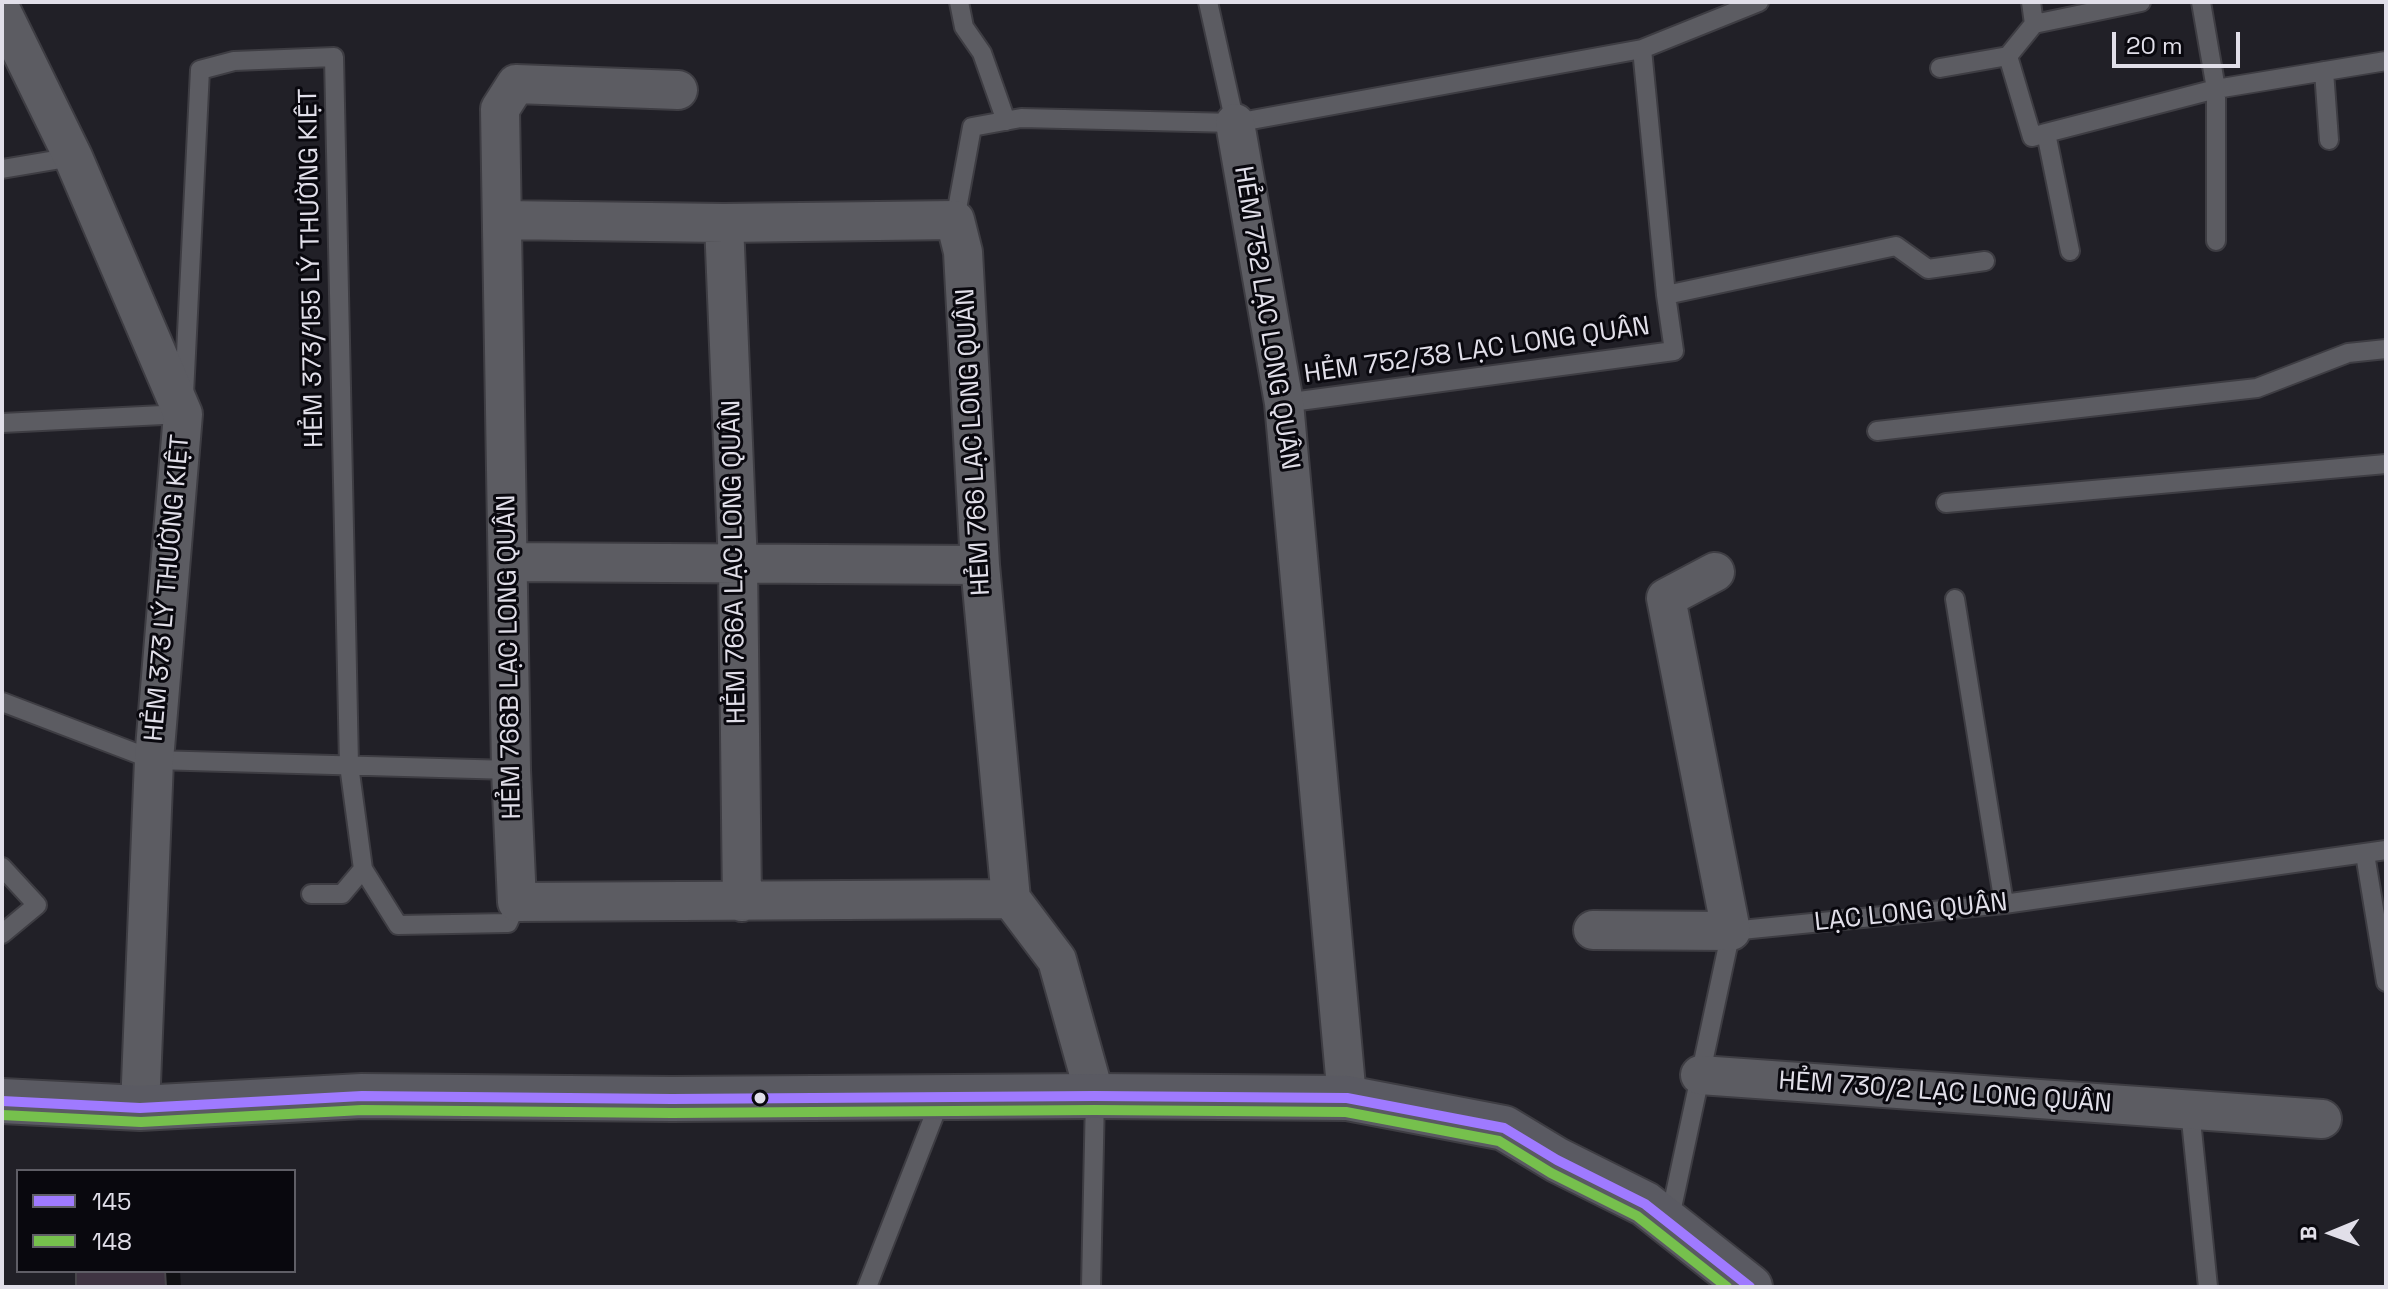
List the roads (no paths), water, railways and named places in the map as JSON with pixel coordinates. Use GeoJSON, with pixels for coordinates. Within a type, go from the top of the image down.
{"type":"FeatureCollection","features":[{"type":"Feature","properties":{"kind":"main road"},"geometry":{"type":"LineString","coordinates":[[2,1101],[140,1108],[362,1096],[1347,1098],[1504,1128],[1557,1160],[1645,1204],[1750,1287]]}},
{"type":"Feature","properties":{"kind":"street","name":"HẺM 373 LÝ THƯỜNG KIỆT"},"geometry":{"type":"LineString","coordinates":[[2,14],[73,157],[183,414],[154,760],[140,1108]]}},
{"type":"Feature","properties":{"kind":"street","name":"HẺM 766B LẠC LONG QUÂN"},"geometry":{"type":"LineString","coordinates":[[517,902],[511,770],[500,109],[516,84],[678,90]]}},
{"type":"Feature","properties":{"kind":"street","name":"HẺM 752 LẠC LONG QUÂN"},"geometry":{"type":"LineString","coordinates":[[1235,123],[1284,403],[1347,1098]]}},
{"type":"Feature","properties":{"kind":"street"},"geometry":{"type":"LineString","coordinates":[[502,220],[724,223],[955,220]]}},
{"type":"Feature","properties":{"kind":"street","name":"HẺM 766 LẠC LONG QUÂN"},"geometry":{"type":"LineString","coordinates":[[955,220],[963,252],[980,565],[1011,899]]}},
{"type":"Feature","properties":{"kind":"street","name":"HẺM 766A LẠC LONG QUÂN"},"geometry":{"type":"LineString","coordinates":[[724,223],[738,565],[742,902]]}},
{"type":"Feature","properties":{"kind":"street"},"geometry":{"type":"LineString","coordinates":[[508,562],[980,565]]}},
{"type":"Feature","properties":{"kind":"street"},"geometry":{"type":"LineString","coordinates":[[1593,930],[1731,931],[1666,598],[1715,572]]}},
{"type":"Feature","properties":{"kind":"street"},"geometry":{"type":"LineString","coordinates":[[517,902],[1011,899],[1057,960],[1095,1096]]}},
{"type":"Feature","properties":{"kind":"street","name":"HẺM 730/2 LẠC LONG QUÂN"},"geometry":{"type":"LineString","coordinates":[[1700,1075],[2322,1119]]}},
{"type":"Feature","properties":{"kind":"lane"},"geometry":{"type":"LineString","coordinates":[[959,2],[964,27],[982,53],[1006,121]]}},
{"type":"Feature","properties":{"kind":"lane"},"geometry":{"type":"LineString","coordinates":[[1208,2],[1235,123]]}},
{"type":"Feature","properties":{"kind":"lane"},"geometry":{"type":"LineString","coordinates":[[955,220],[972,127],[1021,118],[1235,123],[1642,49],[1759,2]]}},
{"type":"Feature","properties":{"kind":"lane"},"geometry":{"type":"LineString","coordinates":[[2031,2],[2034,24]]}},
{"type":"Feature","properties":{"kind":"lane"},"geometry":{"type":"LineString","coordinates":[[1940,68],[2008,56],[2034,24],[2141,2]]}},
{"type":"Feature","properties":{"kind":"lane"},"geometry":{"type":"LineString","coordinates":[[2201,2],[2216,89],[2216,241]]}},
{"type":"Feature","properties":{"kind":"lane"},"geometry":{"type":"LineString","coordinates":[[1642,49],[1666,295]]}},
{"type":"Feature","properties":{"kind":"lane"},"geometry":{"type":"LineString","coordinates":[[2008,56],[2032,137],[2216,89],[2386,61]]}},
{"type":"Feature","properties":{"kind":"lane","name":"HẺM 373/155 LÝ THƯỜNG KIỆT"},"geometry":{"type":"LineString","coordinates":[[183,414],[200,70],[234,61],[334,57],[349,765]]}},
{"type":"Feature","properties":{"kind":"lane"},"geometry":{"type":"LineString","coordinates":[[2324,71],[2329,140]]}},
{"type":"Feature","properties":{"kind":"lane"},"geometry":{"type":"LineString","coordinates":[[2046,133],[2070,251]]}},
{"type":"Feature","properties":{"kind":"lane"},"geometry":{"type":"LineString","coordinates":[[2,169],[73,157]]}},
{"type":"Feature","properties":{"kind":"lane","name":"HẺM 752/38 LẠC LONG QUÂN"},"geometry":{"type":"LineString","coordinates":[[1284,403],[1674,351],[1666,295],[1896,246],[1928,269],[1985,261]]}},
{"type":"Feature","properties":{"kind":"lane"},"geometry":{"type":"LineString","coordinates":[[1877,431],[2257,388],[2348,353],[2386,349]]}},
{"type":"Feature","properties":{"kind":"lane"},"geometry":{"type":"LineString","coordinates":[[2,423],[183,414]]}},
{"type":"Feature","properties":{"kind":"lane"},"geometry":{"type":"LineString","coordinates":[[1946,503],[2386,464]]}},
{"type":"Feature","properties":{"kind":"lane"},"geometry":{"type":"LineString","coordinates":[[1955,599],[2004,904]]}},
{"type":"Feature","properties":{"kind":"lane"},"geometry":{"type":"LineString","coordinates":[[2,702],[154,760],[511,770]]}},
{"type":"Feature","properties":{"kind":"lane"},"geometry":{"type":"LineString","coordinates":[[349,765],[363,869],[398,925],[508,923],[517,902]]}},
{"type":"Feature","properties":{"kind":"lane","name":"LẠC LONG QUÂN"},"geometry":{"type":"LineString","coordinates":[[1731,931],[2004,904],[2386,850]]}},
{"type":"Feature","properties":{"kind":"lane"},"geometry":{"type":"LineString","coordinates":[[2365,854],[2386,982]]}},
{"type":"Feature","properties":{"kind":"lane"},"geometry":{"type":"LineString","coordinates":[[2,867],[37,905],[2,934]]}},
{"type":"Feature","properties":{"kind":"lane"},"geometry":{"type":"LineString","coordinates":[[311,894],[342,894],[363,869]]}},
{"type":"Feature","properties":{"kind":"lane"},"geometry":{"type":"LineString","coordinates":[[1669,1223],[1731,931]]}},
{"type":"Feature","properties":{"kind":"lane"},"geometry":{"type":"LineString","coordinates":[[1091,1287],[1095,1096]]}},
{"type":"Feature","properties":{"kind":"lane"},"geometry":{"type":"LineString","coordinates":[[867,1287],[941,1098]]}},
{"type":"Feature","properties":{"kind":"lane"},"geometry":{"type":"LineString","coordinates":[[2190,1110],[2208,1287]]}}]}
